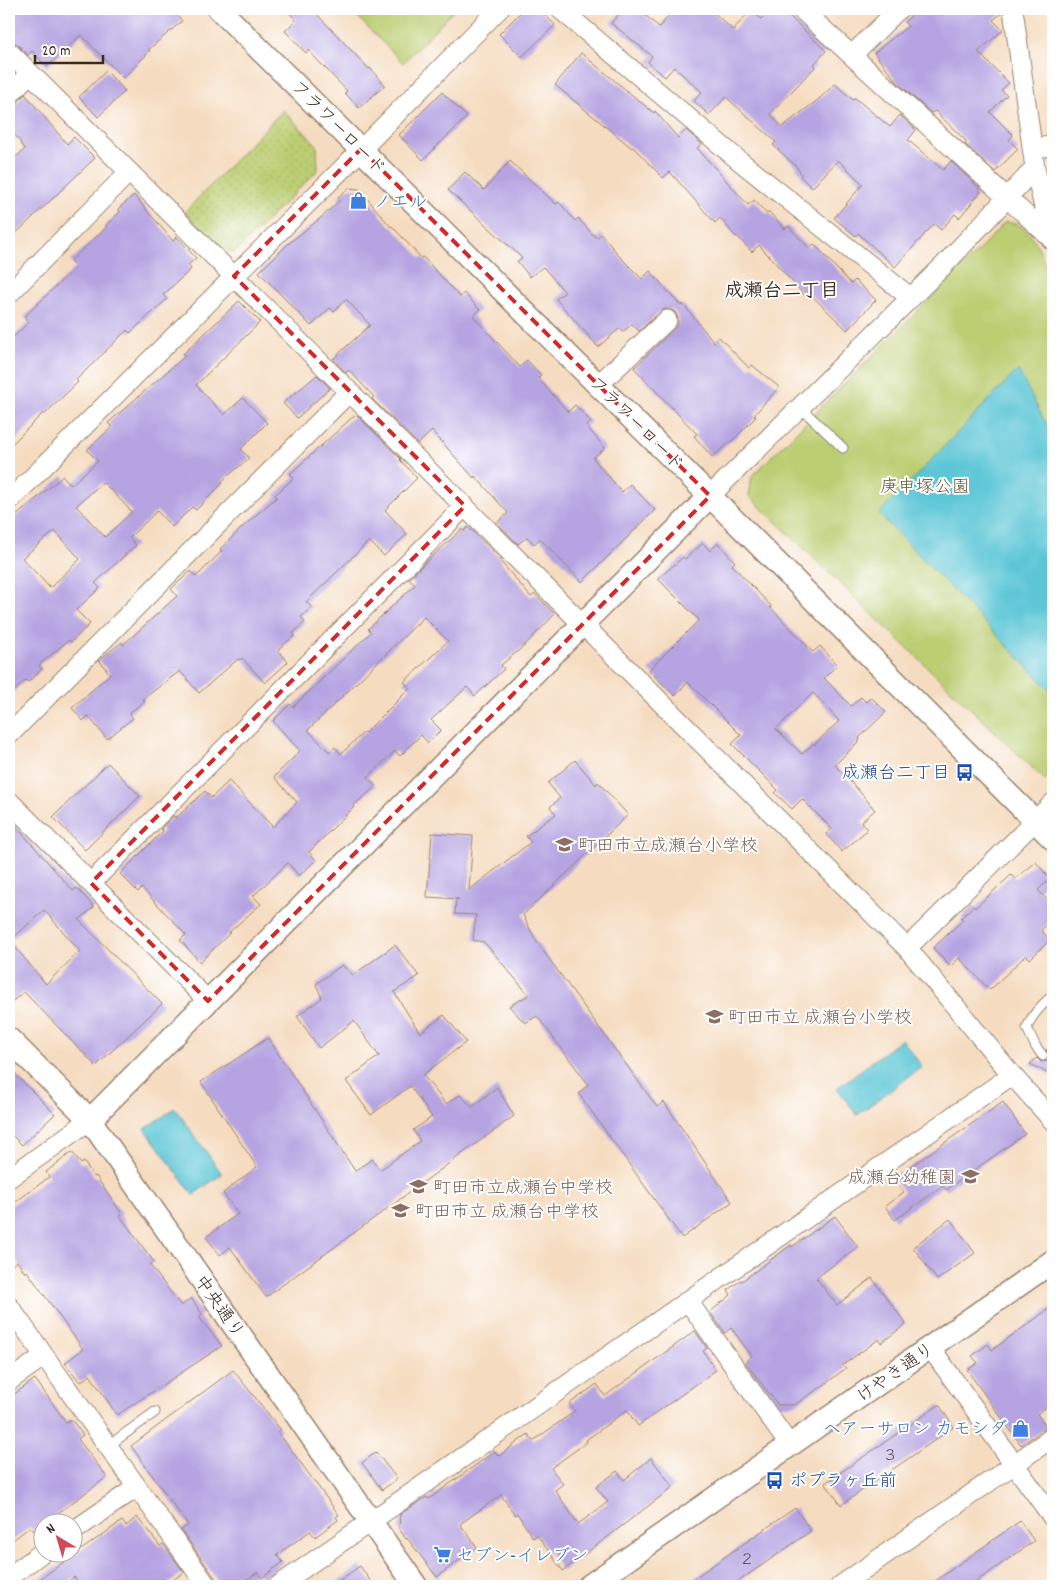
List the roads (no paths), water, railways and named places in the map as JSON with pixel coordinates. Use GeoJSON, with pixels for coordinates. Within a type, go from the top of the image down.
{"type":"FeatureCollection","features":[{"type":"Feature","properties":{"kind":"street","name":"フラワーロード"},"geometry":{"type":"LineString","coordinates":[[219,9],[598,384],[1053,839]]}},
{"type":"Feature","properties":{"kind":"street"},"geometry":{"type":"LineString","coordinates":[[9,501],[499,9]]}},
{"type":"Feature","properties":{"kind":"street"},"geometry":{"type":"LineString","coordinates":[[560,9],[736,158],[911,298]]}},
{"type":"Feature","properties":{"kind":"street"},"geometry":{"type":"LineString","coordinates":[[801,9],[1007,198],[1052,243]]}},
{"type":"Feature","properties":{"kind":"street"},"geometry":{"type":"LineString","coordinates":[[852,55],[899,9]]}},
{"type":"Feature","properties":{"kind":"street"},"geometry":{"type":"LineString","coordinates":[[1013,9],[1035,168],[1052,243]]}},
{"type":"Feature","properties":{"kind":"street"},"geometry":{"type":"LineString","coordinates":[[9,52],[907,948],[1053,1121]]}},
{"type":"Feature","properties":{"kind":"street"},"geometry":{"type":"LineString","coordinates":[[9,95],[30,73]]}},
{"type":"Feature","properties":{"kind":"street"},"geometry":{"type":"LineString","coordinates":[[1032,148],[1053,146]]}},
{"type":"Feature","properties":{"kind":"street"},"geometry":{"type":"LineString","coordinates":[[9,1178],[90,1120],[582,623],[911,298],[1035,168]]}},
{"type":"Feature","properties":{"kind":"street"},"geometry":{"type":"LineString","coordinates":[[9,294],[129,172]]}},
{"type":"Feature","properties":{"kind":"street"},"geometry":{"type":"LineString","coordinates":[[598,384],[666,320]]}},
{"type":"Feature","properties":{"kind":"street"},"geometry":{"type":"LineString","coordinates":[[9,735],[349,392]]}},
{"type":"Feature","properties":{"kind":"street"},"geometry":{"type":"LineString","coordinates":[[91,883],[465,506]]}},
{"type":"Feature","properties":{"kind":"street"},"geometry":{"type":"LineString","coordinates":[[9,801],[208,1001]]}},
{"type":"Feature","properties":{"kind":"street"},"geometry":{"type":"LineString","coordinates":[[907,948],[1053,803]]}},
{"type":"Feature","properties":{"kind":"street","name":"中央通り"},"geometry":{"type":"LineString","coordinates":[[9,1039],[90,1120],[416,1586]]}},
{"type":"Feature","properties":{"kind":"street"},"geometry":{"type":"LineString","coordinates":[[278,1586],[1012,1074]]}},
{"type":"Feature","properties":{"kind":"street","name":"けやき通り"},"geometry":{"type":"LineString","coordinates":[[589,1586],[1053,1261]]}},
{"type":"Feature","properties":{"kind":"street"},"geometry":{"type":"LineString","coordinates":[[688,1301],[790,1446]]}},
{"type":"Feature","properties":{"kind":"street"},"geometry":{"type":"LineString","coordinates":[[9,1306],[207,1586]]}},
{"type":"Feature","properties":{"kind":"street"},"geometry":{"type":"LineString","coordinates":[[930,1347],[1053,1518]]}},
{"type":"Feature","properties":{"kind":"street"},"geometry":{"type":"LineString","coordinates":[[9,1381],[44,1356]]}},
{"type":"Feature","properties":{"kind":"street"},"geometry":{"type":"LineString","coordinates":[[840,1586],[1053,1438]]}},
{"type":"Feature","properties":{"kind":"street"},"geometry":{"type":"LineString","coordinates":[[82,1525],[137,1487]]}},
{"type":"Feature","properties":{"kind":"street"},"geometry":{"type":"LineString","coordinates":[[9,1577],[32,1561]]}},
{"type":"Feature","properties":{"kind":"lane"},"geometry":{"type":"LineString","coordinates":[[800,407],[843,448]]}},
{"type":"Feature","properties":{"kind":"lane"},"geometry":{"type":"LineString","coordinates":[[1043,1056],[1036,1047],[1027,1028],[1040,1007],[1053,995]]}},
{"type":"Feature","properties":{"kind":"lane"},"geometry":{"type":"LineString","coordinates":[[108,1446],[155,1412]]}},
{"type":"Feature","properties":{"kind":"water"},"geometry":{"type":"Polygon","coordinates":[[[1018,370],[1053,437],[1053,693],[879,514],[1018,370]]]}},
{"type":"Feature","properties":{"kind":"water"},"geometry":{"type":"Polygon","coordinates":[[[902,1039],[922,1067],[857,1115],[837,1088],[902,1039]]]}},
{"type":"Feature","properties":{"kind":"water"},"geometry":{"type":"Polygon","coordinates":[[[175,1108],[222,1174],[193,1195],[145,1129],[175,1108]]]}},
{"type":"Feature","properties":{"kind":"place","name":"ノエル"},"geometry":{"type":"Point","coordinates":[359,201]}},
{"type":"Feature","properties":{"kind":"place","name":"成瀬台二丁目"},"geometry":{"type":"Point","coordinates":[964,772]}},
{"type":"Feature","properties":{"kind":"place","name":"町田市立成瀬台小学校"},"geometry":{"type":"Point","coordinates":[564,845]}},
{"type":"Feature","properties":{"kind":"place","name":"町田市立 成瀬台小学校"},"geometry":{"type":"Point","coordinates":[714,1017]}},
{"type":"Feature","properties":{"kind":"place","name":"成瀬台幼稚園"},"geometry":{"type":"Point","coordinates":[970,1177]}},
{"type":"Feature","properties":{"kind":"place","name":"町田市立成瀬台中学校"},"geometry":{"type":"Point","coordinates":[419,1187]}},
{"type":"Feature","properties":{"kind":"place","name":"町田市立 成瀬台中学校"},"geometry":{"type":"Point","coordinates":[401,1211]}},
{"type":"Feature","properties":{"kind":"place","name":"ヘアーサロン カモシダ"},"geometry":{"type":"Point","coordinates":[1021,1428]}},
{"type":"Feature","properties":{"kind":"place","name":"ポプラヶ丘前"},"geometry":{"type":"Point","coordinates":[775,1480]}},
{"type":"Feature","properties":{"kind":"place","name":"セブン-イレブン"},"geometry":{"type":"Point","coordinates":[442,1555]}},
{"type":"Feature","properties":{"kind":"district","name":"成瀬台二丁目"},"geometry":{"type":"Point","coordinates":[782,289]}},
{"type":"Feature","properties":{"kind":"park label","name":"庚申塚公園"},"geometry":{"type":"Point","coordinates":[925,486]}}]}
